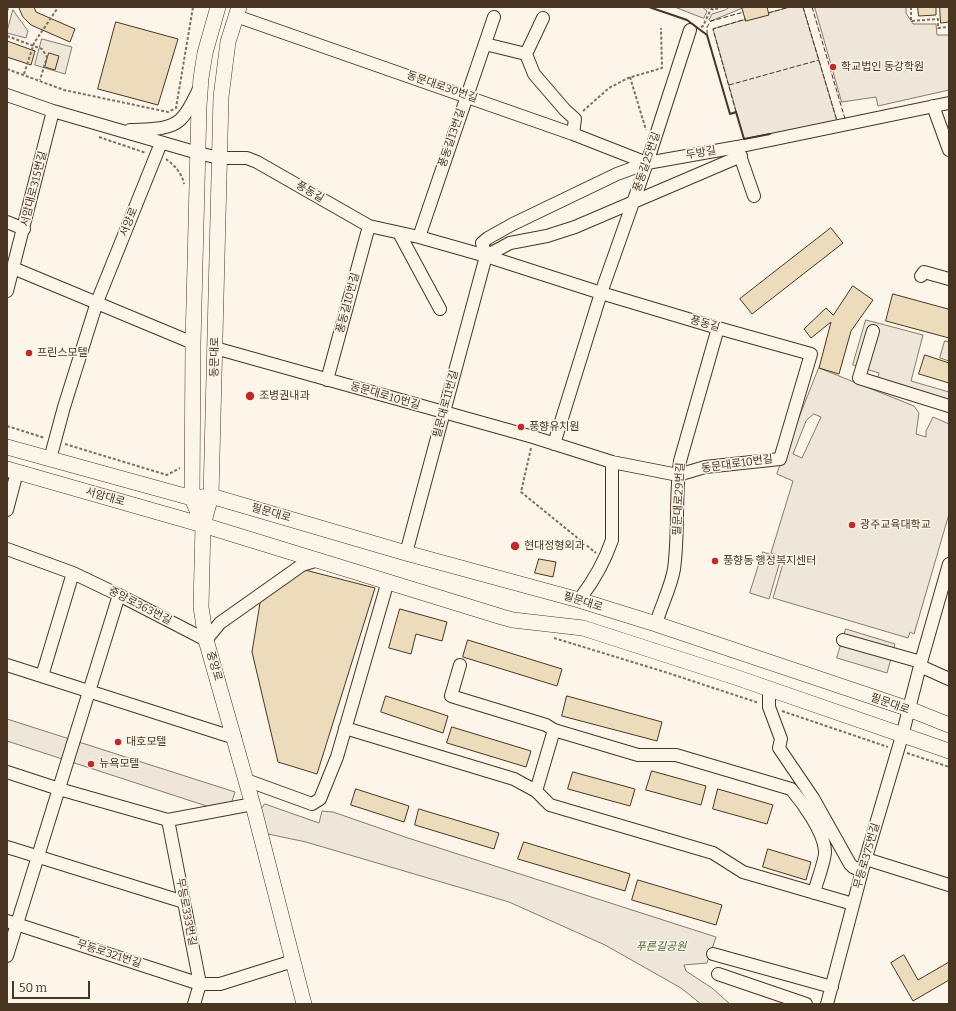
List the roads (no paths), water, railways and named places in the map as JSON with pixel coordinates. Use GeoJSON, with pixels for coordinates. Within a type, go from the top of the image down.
{"type":"FeatureCollection","features":[{"type":"Feature","properties":{"kind":"main road","name":"동문대로"},"geometry":{"type":"LineString","coordinates":[[203,525],[192,498],[192,342],[200,86],[205,53],[218,7]]}},
{"type":"Feature","properties":{"kind":"main road","name":"동문대로"},"geometry":{"type":"LineString","coordinates":[[203,525],[211,496],[222,76],[228,42],[238,12]]}},
{"type":"Feature","properties":{"kind":"main road","name":"서암대로"},"geometry":{"type":"LineString","coordinates":[[7,447],[192,498],[211,496]]}},
{"type":"Feature","properties":{"kind":"main road","name":"서암대로"},"geometry":{"type":"LineString","coordinates":[[12,470],[203,525]]}},
{"type":"Feature","properties":{"kind":"main road","name":"필문대로"},"geometry":{"type":"LineString","coordinates":[[211,496],[406,553],[579,600],[656,624],[909,709],[949,725]]}},
{"type":"Feature","properties":{"kind":"main road"},"geometry":{"type":"LineString","coordinates":[[203,525],[513,620],[583,628],[769,688],[902,736],[949,751]]}},
{"type":"Feature","properties":{"kind":"main road","name":"중앙로"},"geometry":{"type":"LineString","coordinates":[[203,525],[201,607],[206,640],[253,804],[304,1004]]}},
{"type":"Feature","properties":{"kind":"street","name":"동문대로30번길"},"geometry":{"type":"LineString","coordinates":[[238,12],[574,134],[647,163]]}},
{"type":"Feature","properties":{"kind":"street","name":"풍동길13번길"},"geometry":{"type":"LineString","coordinates":[[419,237],[494,17]]}},
{"type":"Feature","properties":{"kind":"street"},"geometry":{"type":"LineString","coordinates":[[543,18],[526,54],[534,74],[565,110],[575,119],[574,134]]}},
{"type":"Feature","properties":{"kind":"street","name":"풍동길25번길"},"geometry":{"type":"LineString","coordinates":[[601,293],[693,29]]}},
{"type":"Feature","properties":{"kind":"street"},"geometry":{"type":"LineString","coordinates":[[484,44],[526,54]]}},
{"type":"Feature","properties":{"kind":"street"},"geometry":{"type":"LineString","coordinates":[[121,131],[164,127],[177,122],[186,113],[200,86]]}},
{"type":"Feature","properties":{"kind":"street"},"geometry":{"type":"LineString","coordinates":[[7,95],[53,111],[198,154],[219,158]]}},
{"type":"Feature","properties":{"kind":"street","name":"두방길"},"geometry":{"type":"LineString","coordinates":[[486,256],[482,243],[498,232],[596,184],[647,163],[739,152],[949,102]]}},
{"type":"Feature","properties":{"kind":"street"},"geometry":{"type":"LineString","coordinates":[[932,106],[949,150]]}},
{"type":"Feature","properties":{"kind":"street","name":"서암대로315번길"},"geometry":{"type":"LineString","coordinates":[[7,292],[53,111]]}},
{"type":"Feature","properties":{"kind":"street","name":"서양로"},"geometry":{"type":"LineString","coordinates":[[97,302],[161,143]]}},
{"type":"Feature","properties":{"kind":"street"},"geometry":{"type":"LineString","coordinates":[[486,256],[510,243],[554,234],[632,204],[739,152],[754,196]]}},
{"type":"Feature","properties":{"kind":"street","name":"풍동길"},"geometry":{"type":"LineString","coordinates":[[219,158],[247,158],[257,162],[369,226],[419,237],[486,256],[601,293],[811,354]]}},
{"type":"Feature","properties":{"kind":"street"},"geometry":{"type":"LineString","coordinates":[[7,222],[24,229]]}},
{"type":"Feature","properties":{"kind":"street","name":"풍동길10번길"},"geometry":{"type":"LineString","coordinates":[[327,380],[369,226]]}},
{"type":"Feature","properties":{"kind":"street"},"geometry":{"type":"LineString","coordinates":[[399,233],[440,309]]}},
{"type":"Feature","properties":{"kind":"street","name":"필문대로11번길"},"geometry":{"type":"LineString","coordinates":[[406,553],[486,256]]}},
{"type":"Feature","properties":{"kind":"street"},"geometry":{"type":"LineString","coordinates":[[13,268],[97,302],[66,399],[50,459]]}},
{"type":"Feature","properties":{"kind":"street"},"geometry":{"type":"LineString","coordinates":[[921,276],[924,272],[949,279]]}},
{"type":"Feature","properties":{"kind":"street"},"geometry":{"type":"LineString","coordinates":[[554,444],[601,293]]}},
{"type":"Feature","properties":{"kind":"street","name":"동문대로"},"geometry":{"type":"LineString","coordinates":[[97,302],[192,342]]}},
{"type":"Feature","properties":{"kind":"street","name":"필문대로29번길"},"geometry":{"type":"LineString","coordinates":[[656,624],[674,571],[678,475],[683,449],[718,328]]}},
{"type":"Feature","properties":{"kind":"street"},"geometry":{"type":"LineString","coordinates":[[873,331],[859,378],[949,406]]}},
{"type":"Feature","properties":{"kind":"street","name":"동문대로10번길"},"geometry":{"type":"LineString","coordinates":[[215,348],[533,437],[612,462],[678,475],[705,467],[780,459],[811,354]]}},
{"type":"Feature","properties":{"kind":"street"},"geometry":{"type":"LineString","coordinates":[[579,600],[586,591],[612,540],[612,462]]}},
{"type":"Feature","properties":{"kind":"street"},"geometry":{"type":"LineString","coordinates":[[7,510],[12,470]]}},
{"type":"Feature","properties":{"kind":"street","name":"중앙로363번길"},"geometry":{"type":"LineString","coordinates":[[7,549],[73,573],[206,640]]}},
{"type":"Feature","properties":{"kind":"street"},"geometry":{"type":"LineString","coordinates":[[206,640],[220,623],[302,565],[318,560]]}},
{"type":"Feature","properties":{"kind":"street","name":"무등로375번길"},"geometry":{"type":"LineString","coordinates":[[827,1004],[862,871],[902,736],[920,664],[949,564]]}},
{"type":"Feature","properties":{"kind":"street"},"geometry":{"type":"LineString","coordinates":[[42,676],[73,573]]}},
{"type":"Feature","properties":{"kind":"street"},"geometry":{"type":"LineString","coordinates":[[246,780],[312,804],[320,799],[337,757],[388,581]]}},
{"type":"Feature","properties":{"kind":"street"},"geometry":{"type":"LineString","coordinates":[[7,956],[12,922],[38,856],[118,595]]}},
{"type":"Feature","properties":{"kind":"street"},"geometry":{"type":"LineString","coordinates":[[843,640],[920,664],[949,679]]}},
{"type":"Feature","properties":{"kind":"street"},"geometry":{"type":"LineString","coordinates":[[7,665],[235,738]]}},
{"type":"Feature","properties":{"kind":"street"},"geometry":{"type":"LineString","coordinates":[[460,665],[451,696],[546,725],[554,730],[638,755],[676,755],[791,790],[803,803],[820,831],[825,851],[814,893]]}},
{"type":"Feature","properties":{"kind":"street"},"geometry":{"type":"LineString","coordinates":[[769,688],[769,707],[781,740],[779,748],[813,798],[850,864],[862,871]]}},
{"type":"Feature","properties":{"kind":"street"},"geometry":{"type":"LineString","coordinates":[[345,728],[514,779],[536,791],[550,805],[713,853],[743,872],[853,904]]}},
{"type":"Feature","properties":{"kind":"street"},"geometry":{"type":"LineString","coordinates":[[536,791],[554,730]]}},
{"type":"Feature","properties":{"kind":"street"},"geometry":{"type":"LineString","coordinates":[[7,772],[59,789],[168,820],[253,804]]}},
{"type":"Feature","properties":{"kind":"street","name":"무등로333번길"},"geometry":{"type":"LineString","coordinates":[[168,820],[200,984],[194,1004]]}},
{"type":"Feature","properties":{"kind":"street"},"geometry":{"type":"LineString","coordinates":[[7,847],[184,902]]}},
{"type":"Feature","properties":{"kind":"street"},"geometry":{"type":"LineString","coordinates":[[866,859],[949,885]]}},
{"type":"Feature","properties":{"kind":"street","name":"무등로321번길"},"geometry":{"type":"LineString","coordinates":[[12,922],[200,984]]}},
{"type":"Feature","properties":{"kind":"street"},"geometry":{"type":"LineString","coordinates":[[713,954],[832,987]]}},
{"type":"Feature","properties":{"kind":"street"},"geometry":{"type":"LineString","coordinates":[[200,984],[220,984],[293,961]]}},
{"type":"Feature","properties":{"kind":"street"},"geometry":{"type":"LineString","coordinates":[[718,974],[806,1004]]}},
{"type":"Feature","properties":{"kind":"place","name":"학교법인 동강학원"},"geometry":{"type":"Point","coordinates":[833,67]}},
{"type":"Feature","properties":{"kind":"place","name":"프린스모텔"},"geometry":{"type":"Point","coordinates":[29,353]}},
{"type":"Feature","properties":{"kind":"place","name":"조병권내과"},"geometry":{"type":"Point","coordinates":[250,396]}},
{"type":"Feature","properties":{"kind":"place","name":"풍향유치원"},"geometry":{"type":"Point","coordinates":[521,427]}},
{"type":"Feature","properties":{"kind":"place","name":"광주교육대학교"},"geometry":{"type":"Point","coordinates":[852,525]}},
{"type":"Feature","properties":{"kind":"place","name":"현대정형외과"},"geometry":{"type":"Point","coordinates":[515,546]}},
{"type":"Feature","properties":{"kind":"place","name":"풍향동 행정복지센터"},"geometry":{"type":"Point","coordinates":[715,561]}},
{"type":"Feature","properties":{"kind":"place","name":"대호모텔"},"geometry":{"type":"Point","coordinates":[118,742]}},
{"type":"Feature","properties":{"kind":"place","name":"뉴욕모텔"},"geometry":{"type":"Point","coordinates":[91,764]}},
{"type":"Feature","properties":{"kind":"park label","name":"푸른길공원"},"geometry":{"type":"Point","coordinates":[661,947]}}]}
